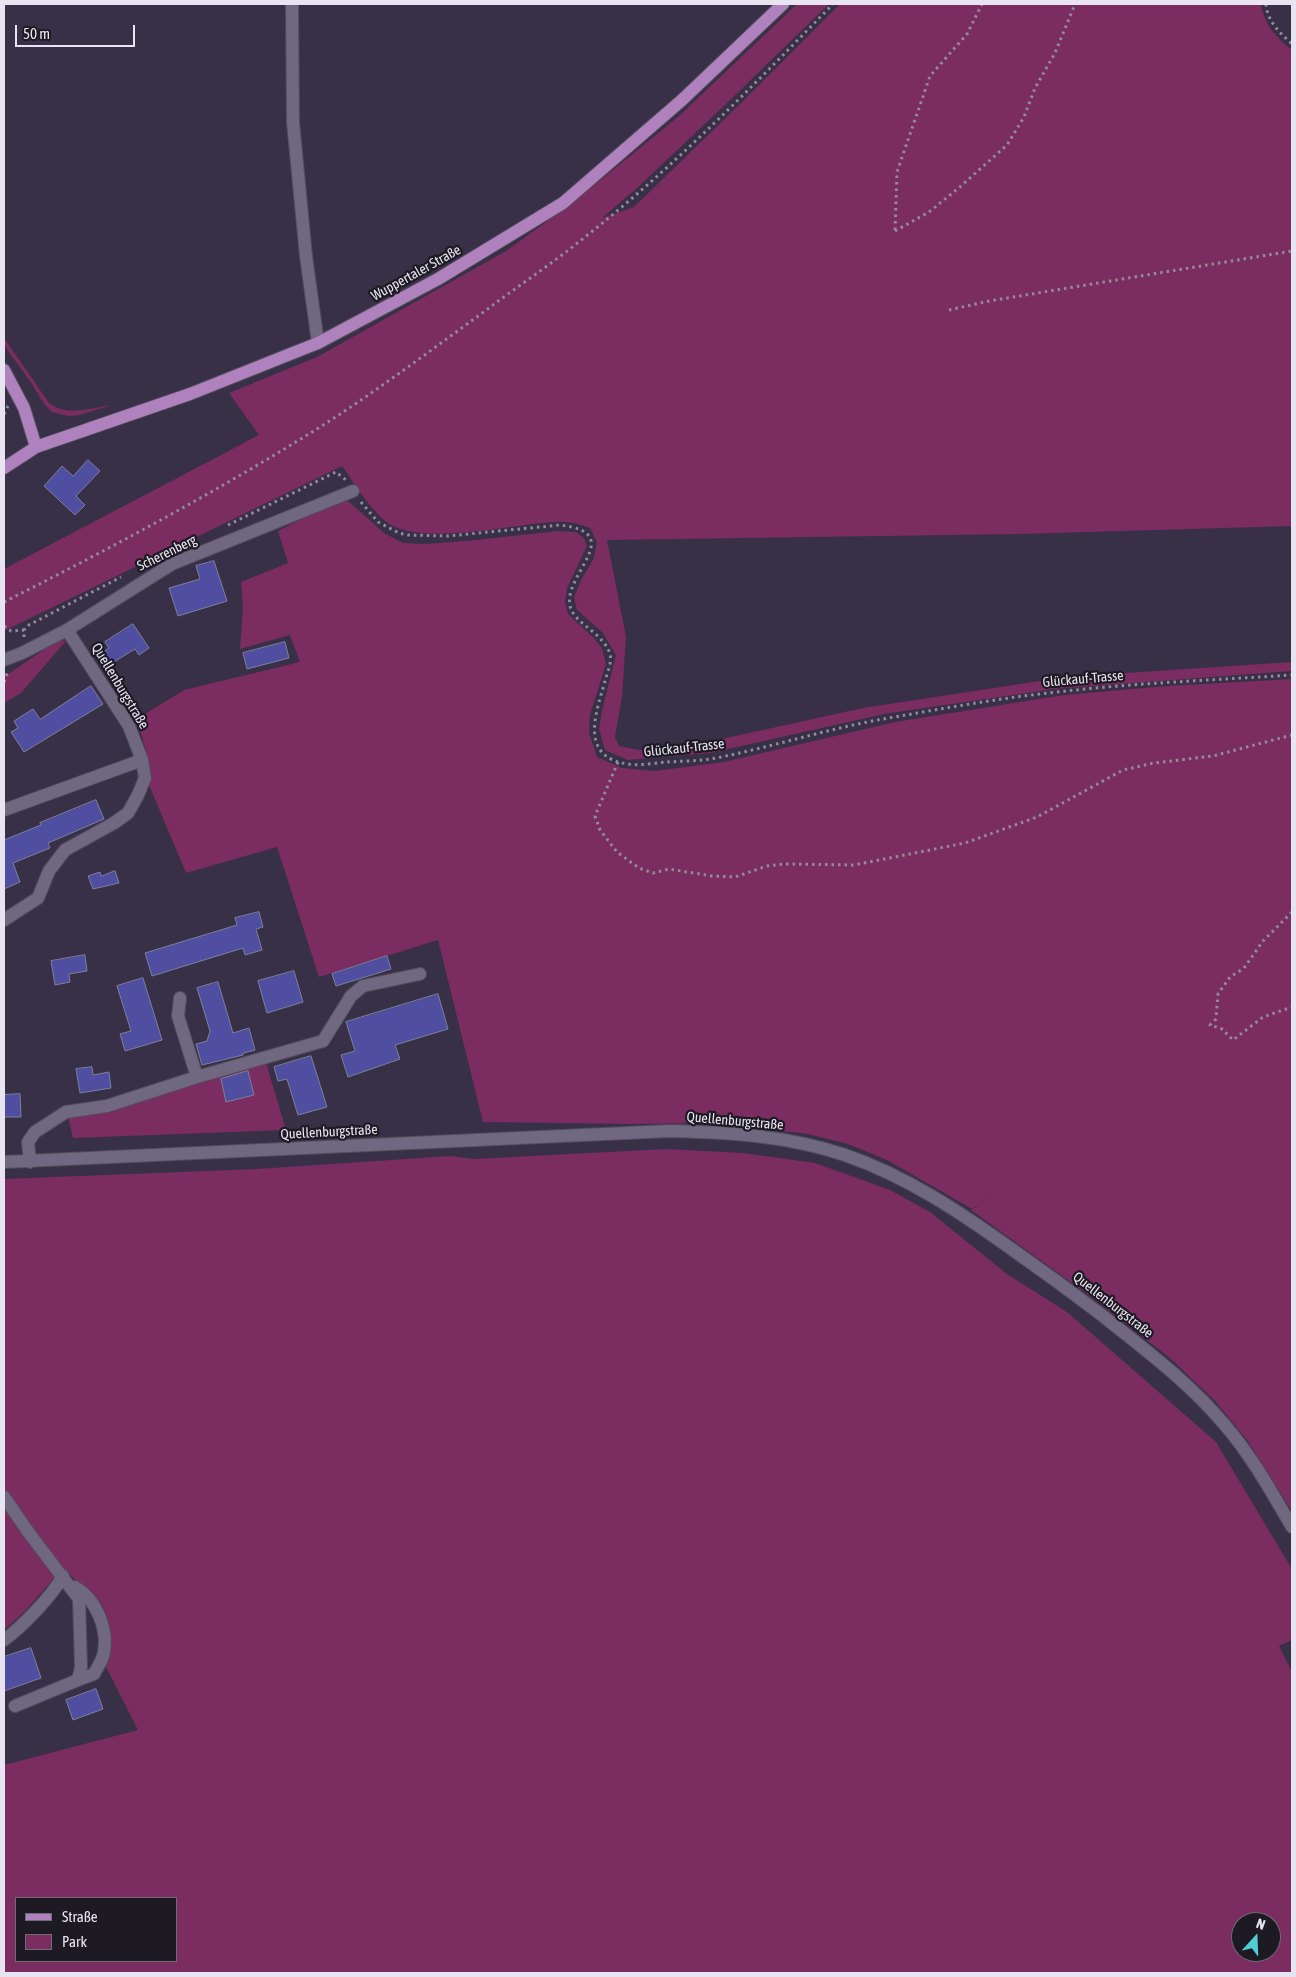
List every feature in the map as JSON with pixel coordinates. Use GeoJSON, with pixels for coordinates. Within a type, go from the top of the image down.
{"type":"FeatureCollection","features":[{"type":"Feature","properties":{"kind":"main road","name":"Wuppertaler Straße"},"geometry":{"type":"LineString","coordinates":[[4,468],[36,448],[190,394],[318,343],[438,279],[563,203],[682,100],[783,4]]}},
{"type":"Feature","properties":{"kind":"main road"},"geometry":{"type":"LineString","coordinates":[[4,370],[24,408],[36,448]]}},
{"type":"Feature","properties":{"kind":"street"},"geometry":{"type":"LineString","coordinates":[[292,4],[293,122],[306,256],[318,343]]}},
{"type":"Feature","properties":{"kind":"street","name":"Scherenberg"},"geometry":{"type":"LineString","coordinates":[[4,660],[67,630],[172,564],[352,491]]}},
{"type":"Feature","properties":{"kind":"street","name":"Quellenburgstraße"},"geometry":{"type":"LineString","coordinates":[[4,920],[38,898],[49,871],[65,850],[114,823],[128,813],[138,795],[144,778],[142,760],[129,726],[67,630]]}},
{"type":"Feature","properties":{"kind":"street"},"geometry":{"type":"LineString","coordinates":[[4,810],[142,760]]}},
{"type":"Feature","properties":{"kind":"street"},"geometry":{"type":"LineString","coordinates":[[30,1162],[28,1142],[35,1132],[66,1112],[107,1106],[322,1040],[351,996],[362,986],[420,974]]}},
{"type":"Feature","properties":{"kind":"street"},"geometry":{"type":"LineString","coordinates":[[180,998],[178,1016],[197,1077]]}},
{"type":"Feature","properties":{"kind":"street","name":"Quellenburgstraße"},"geometry":{"type":"LineString","coordinates":[[4,1162],[670,1131],[758,1135],[804,1143],[877,1167],[909,1183],[969,1219],[1071,1291],[1155,1357],[1224,1423],[1260,1472],[1292,1527]]}},
{"type":"Feature","properties":{"kind":"street"},"geometry":{"type":"LineString","coordinates":[[4,1497],[79,1599],[81,1667],[78,1680]]}},
{"type":"Feature","properties":{"kind":"street"},"geometry":{"type":"LineString","coordinates":[[4,1640],[66,1580]]}},
{"type":"Feature","properties":{"kind":"street"},"geometry":{"type":"LineString","coordinates":[[15,1706],[94,1674],[104,1653],[104,1631],[96,1607],[80,1590],[66,1580]]}},
{"type":"Feature","properties":{"kind":"path"},"geometry":{"type":"LineString","coordinates":[[4,602],[196,500],[357,403],[586,237],[732,108],[833,4]]}},
{"type":"Feature","properties":{"kind":"path"},"geometry":{"type":"LineString","coordinates":[[982,4],[967,34],[930,76],[897,172],[895,231],[929,212],[962,186],[1007,145],[1024,117],[1035,88],[1055,53],[1075,4]]}},
{"type":"Feature","properties":{"kind":"path"},"geometry":{"type":"LineString","coordinates":[[1266,4],[1270,20],[1292,44]]}},
{"type":"Feature","properties":{"kind":"path"},"geometry":{"type":"LineString","coordinates":[[949,310],[989,301],[1292,252]]}},
{"type":"Feature","properties":{"kind":"path"},"geometry":{"type":"LineString","coordinates":[[360,501],[378,522],[399,534],[448,536],[560,525],[576,526],[586,532],[591,539],[592,548],[571,594],[570,605],[574,614],[600,637],[608,647],[611,658],[593,724],[594,739],[601,753],[618,762],[595,816],[600,830],[617,852],[640,868],[653,873],[669,869],[712,876],[735,877],[767,866],[785,864],[854,864],[965,843],[1036,817],[1123,770],[1154,763],[1213,756],[1292,735]]}},
{"type":"Feature","properties":{"kind":"path"},"geometry":{"type":"LineString","coordinates":[[4,626],[11,631],[24,630]]}},
{"type":"Feature","properties":{"kind":"path","name":"Glückauf-Trasse"},"geometry":{"type":"LineString","coordinates":[[618,762],[629,765],[714,759],[880,719],[1052,692],[1292,675]]}},
{"type":"Feature","properties":{"kind":"path"},"geometry":{"type":"LineString","coordinates":[[1292,912],[1263,941],[1244,968],[1230,977],[1218,994],[1216,1019],[1210,1024],[1222,1029],[1233,1040],[1263,1017],[1292,1007]]}},
{"type":"Feature","properties":{"kind":"green space"},"geometry":{"type":"Polygon","coordinates":[[[797,4],[829,4],[636,189],[602,218],[634,207],[840,4],[1261,4],[1268,25],[1292,50],[1292,526],[1019,534],[607,540],[626,637],[622,696],[615,737],[619,746],[639,750],[699,744],[863,708],[1066,677],[1292,662],[1292,671],[1054,689],[884,714],[710,753],[628,760],[605,750],[599,729],[616,655],[603,633],[577,610],[574,597],[582,578],[594,558],[597,542],[590,528],[573,523],[560,522],[442,534],[419,533],[399,528],[384,520],[378,514],[342,466],[4,631],[4,569],[259,435],[229,393],[317,357],[506,251],[575,201],[679,116],[797,4]]]}},
{"type":"Feature","properties":{"kind":"green space"},"geometry":{"type":"Polygon","coordinates":[[[4,338],[49,403],[63,410],[71,411],[112,405],[79,415],[68,416],[52,412],[44,404],[4,345],[4,338]]]}},
{"type":"Feature","properties":{"kind":"green space"},"geometry":{"type":"Polygon","coordinates":[[[346,499],[384,533],[403,543],[425,544],[558,531],[576,532],[584,538],[587,546],[567,588],[565,602],[568,614],[602,648],[606,664],[590,715],[589,733],[597,757],[622,768],[655,771],[724,762],[895,722],[1064,695],[1167,686],[1292,679],[1292,1511],[1247,1440],[1215,1401],[1170,1358],[1090,1296],[971,1210],[999,1192],[972,1209],[887,1160],[848,1144],[808,1134],[714,1123],[483,1122],[438,940],[319,977],[277,847],[186,873],[149,785],[149,762],[137,719],[184,690],[300,662],[290,635],[240,649],[243,607],[241,582],[288,563],[278,531],[331,504],[346,499]]]}},
{"type":"Feature","properties":{"kind":"green space"},"geometry":{"type":"Polygon","coordinates":[[[58,640],[66,641],[21,693],[4,703],[4,677],[58,640]]]}},
{"type":"Feature","properties":{"kind":"green space"},"geometry":{"type":"Polygon","coordinates":[[[266,1063],[286,1130],[73,1138],[68,1117],[109,1111],[266,1063]]]}},
{"type":"Feature","properties":{"kind":"green space"},"geometry":{"type":"Polygon","coordinates":[[[666,1149],[743,1153],[815,1163],[890,1190],[930,1212],[1007,1274],[1067,1312],[1216,1442],[1292,1569],[1292,1640],[1279,1646],[1292,1672],[1292,1973],[4,1973],[4,1765],[138,1730],[104,1663],[112,1643],[107,1616],[101,1603],[68,1573],[32,1532],[4,1489],[4,1179],[257,1169],[450,1156],[474,1159],[666,1149]]]}},
{"type":"Feature","properties":{"kind":"green space"},"geometry":{"type":"Polygon","coordinates":[[[4,1504],[57,1575],[25,1611],[4,1630],[4,1504]]]}},
{"type":"Feature","properties":{"kind":"building"},"geometry":{"type":"Polygon","coordinates":[[[88,460],[100,471],[76,496],[85,505],[75,515],[44,486],[62,466],[73,476],[88,460]]]}},
{"type":"Feature","properties":{"kind":"building"},"geometry":{"type":"Polygon","coordinates":[[[214,561],[227,601],[178,616],[169,588],[200,579],[196,566],[214,561]]]}},
{"type":"Feature","properties":{"kind":"building"},"geometry":{"type":"Polygon","coordinates":[[[133,624],[149,648],[139,655],[135,649],[104,668],[97,656],[109,648],[105,642],[133,624]]]}},
{"type":"Feature","properties":{"kind":"building"},"geometry":{"type":"Polygon","coordinates":[[[285,642],[289,658],[247,669],[243,653],[285,642]]]}},
{"type":"Feature","properties":{"kind":"building"},"geometry":{"type":"Polygon","coordinates":[[[91,686],[103,704],[24,752],[11,732],[18,728],[14,721],[33,709],[40,719],[91,686]]]}},
{"type":"Feature","properties":{"kind":"building"},"geometry":{"type":"Polygon","coordinates":[[[96,800],[104,819],[48,843],[50,848],[13,863],[20,882],[4,889],[4,840],[96,800]]]}},
{"type":"Feature","properties":{"kind":"building"},"geometry":{"type":"Polygon","coordinates":[[[115,871],[119,883],[93,889],[88,876],[100,872],[101,876],[115,871]]]}},
{"type":"Feature","properties":{"kind":"building"},"geometry":{"type":"Polygon","coordinates":[[[259,912],[263,927],[256,929],[262,950],[245,955],[243,948],[152,976],[145,953],[237,925],[235,918],[259,912]]]}},
{"type":"Feature","properties":{"kind":"building"},"geometry":{"type":"Polygon","coordinates":[[[85,955],[87,971],[69,974],[70,982],[55,985],[51,961],[85,955]]]}},
{"type":"Feature","properties":{"kind":"building"},"geometry":{"type":"Polygon","coordinates":[[[387,956],[391,969],[336,986],[332,974],[387,956]]]}},
{"type":"Feature","properties":{"kind":"building"},"geometry":{"type":"Polygon","coordinates":[[[294,971],[303,1002],[267,1013],[258,981],[294,971]]]}},
{"type":"Feature","properties":{"kind":"building"},"geometry":{"type":"Polygon","coordinates":[[[143,978],[162,1040],[125,1051],[120,1034],[131,1031],[117,986],[143,978]]]}},
{"type":"Feature","properties":{"kind":"building"},"geometry":{"type":"Polygon","coordinates":[[[218,982],[233,1033],[249,1028],[255,1050],[243,1053],[243,1055],[202,1065],[196,1044],[207,1041],[210,1031],[197,988],[218,982]]]}},
{"type":"Feature","properties":{"kind":"building"},"geometry":{"type":"Polygon","coordinates":[[[438,994],[448,1029],[395,1045],[400,1059],[348,1077],[341,1055],[355,1051],[346,1022],[438,994]]]}},
{"type":"Feature","properties":{"kind":"building"},"geometry":{"type":"Polygon","coordinates":[[[311,1056],[327,1107],[298,1115],[287,1079],[278,1081],[274,1067],[311,1056]]]}},
{"type":"Feature","properties":{"kind":"building"},"geometry":{"type":"Polygon","coordinates":[[[92,1067],[93,1075],[109,1072],[111,1088],[80,1093],[76,1069],[92,1067]]]}},
{"type":"Feature","properties":{"kind":"building"},"geometry":{"type":"Polygon","coordinates":[[[248,1071],[254,1095],[226,1102],[221,1079],[248,1071]]]}},
{"type":"Feature","properties":{"kind":"building"},"geometry":{"type":"Polygon","coordinates":[[[20,1094],[21,1117],[4,1117],[4,1095],[20,1094]]]}},
{"type":"Feature","properties":{"kind":"building"},"geometry":{"type":"Polygon","coordinates":[[[31,1648],[41,1678],[4,1691],[4,1657],[31,1648]]]}},
{"type":"Feature","properties":{"kind":"building"},"geometry":{"type":"Polygon","coordinates":[[[96,1689],[103,1709],[73,1720],[66,1700],[96,1689]]]}}]}
